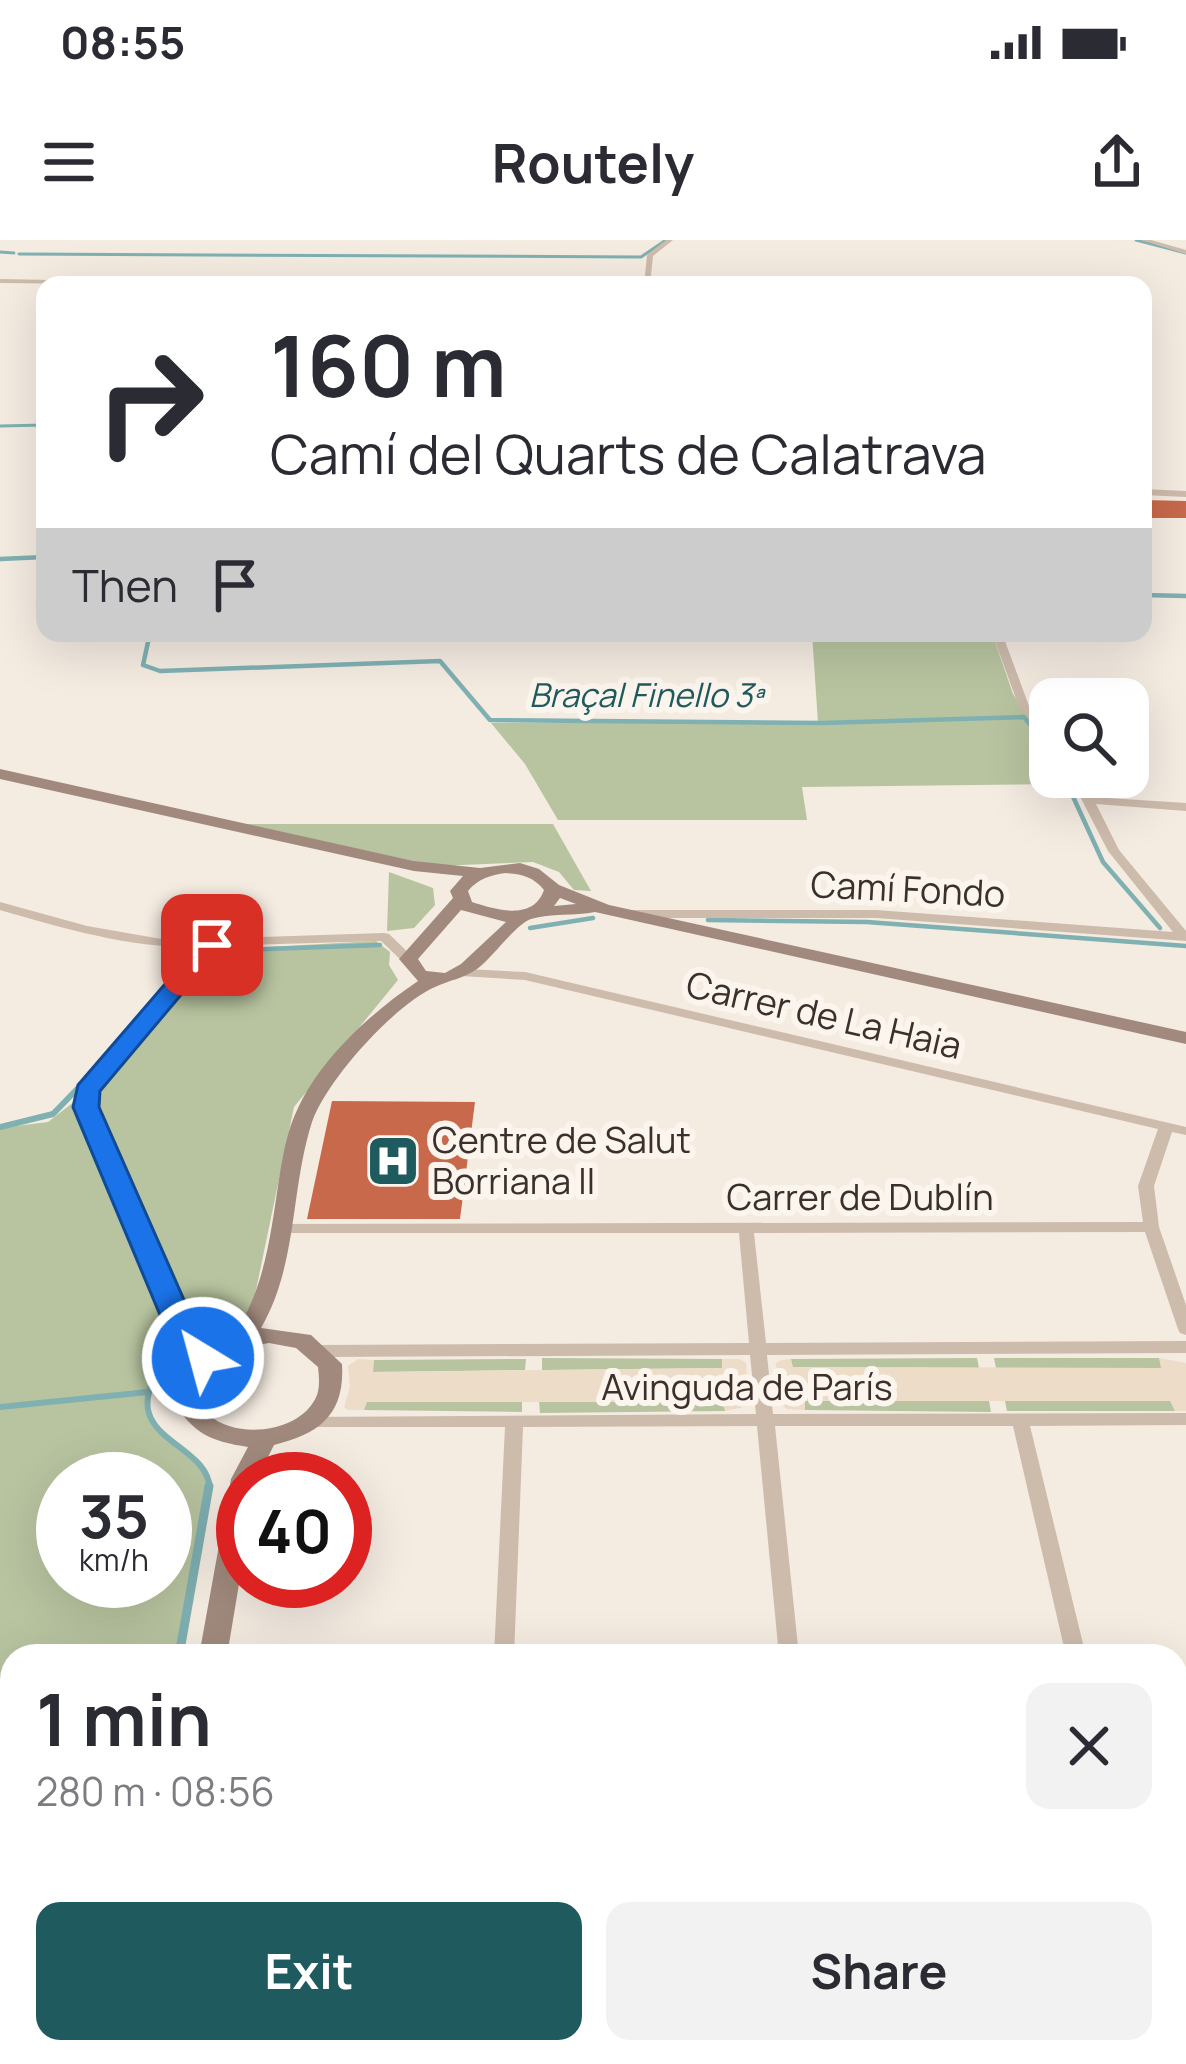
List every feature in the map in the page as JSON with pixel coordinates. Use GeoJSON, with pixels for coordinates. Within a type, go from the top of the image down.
{"type":"FeatureCollection","features":[{"type":"Feature","properties":{"kind":"street"},"geometry":{"type":"LineString","coordinates":[[648,276],[650,255],[670,240]]}},
{"type":"Feature","properties":{"kind":"street"},"geometry":{"type":"LineString","coordinates":[[1144,240],[1186,252]]}},
{"type":"Feature","properties":{"kind":"street"},"geometry":{"type":"LineString","coordinates":[[0,281],[36,282]]}},
{"type":"Feature","properties":{"kind":"street"},"geometry":{"type":"LineString","coordinates":[[1152,492],[1186,494]]}},
{"type":"Feature","properties":{"kind":"street"},"geometry":{"type":"LineString","coordinates":[[1001,642],[1029,713]]}},
{"type":"Feature","properties":{"kind":"street"},"geometry":{"type":"LineString","coordinates":[[0,774],[414,866],[532,872],[554,889],[604,909],[701,920],[1186,1038]]}},
{"type":"Feature","properties":{"kind":"street"},"geometry":{"type":"LineString","coordinates":[[1185,937],[1114,851],[1091,800],[1186,807]]}},
{"type":"Feature","properties":{"kind":"street"},"geometry":{"type":"LineString","coordinates":[[414,866],[489,916],[604,909]]}},
{"type":"Feature","properties":{"kind":"street"},"geometry":{"type":"LineString","coordinates":[[403,998],[410,963],[481,873]]}},
{"type":"Feature","properties":{"kind":"street"},"geometry":{"type":"LineString","coordinates":[[243,1338],[268,1303],[302,1119],[332,1073],[403,998],[438,977],[466,973],[554,889]]}},
{"type":"Feature","properties":{"kind":"street"},"geometry":{"type":"LineString","coordinates":[[0,906],[130,939],[212,945],[384,937],[410,963],[438,977]]}},
{"type":"Feature","properties":{"kind":"street","name":"Camí Fondo"},"geometry":{"type":"LineString","coordinates":[[701,920],[876,914],[1185,937]]}},
{"type":"Feature","properties":{"kind":"street"},"geometry":{"type":"LineString","coordinates":[[193,1371],[184,1334],[86,1107],[87,1090],[212,945]]}},
{"type":"Feature","properties":{"kind":"street","name":"Carrer de La Haia"},"geometry":{"type":"LineString","coordinates":[[466,973],[525,976],[1166,1126]]}},
{"type":"Feature","properties":{"kind":"street"},"geometry":{"type":"LineString","coordinates":[[1186,1131],[1166,1126],[1146,1186],[1151,1227],[1186,1329]]}},
{"type":"Feature","properties":{"kind":"street"},"geometry":{"type":"LineString","coordinates":[[746,1227],[788,1644]]}},
{"type":"Feature","properties":{"kind":"street","name":"Carrer de Dublín"},"geometry":{"type":"LineString","coordinates":[[282,1228],[1151,1227]]}},
{"type":"Feature","properties":{"kind":"street"},"geometry":{"type":"LineString","coordinates":[[268,1303],[282,1336]]}},
{"type":"Feature","properties":{"kind":"street"},"geometry":{"type":"LineString","coordinates":[[184,1334],[218,1348]]}},
{"type":"Feature","properties":{"kind":"street"},"geometry":{"type":"LineString","coordinates":[[222,1436],[265,1438],[309,1421],[332,1393],[330,1364],[320,1352],[282,1336],[243,1338],[218,1348],[193,1371],[186,1386],[192,1416],[222,1436],[230,1452]]}},
{"type":"Feature","properties":{"kind":"street","name":"Avinguda de París"},"geometry":{"type":"LineString","coordinates":[[320,1352],[1186,1348]]}},
{"type":"Feature","properties":{"kind":"street"},"geometry":{"type":"LineString","coordinates":[[1020,1419],[1073,1644]]}},
{"type":"Feature","properties":{"kind":"street","name":"Avinguda de París"},"geometry":{"type":"LineString","coordinates":[[309,1421],[1186,1419]]}},
{"type":"Feature","properties":{"kind":"street"},"geometry":{"type":"LineString","coordinates":[[505,1644],[514,1420]]}},
{"type":"Feature","properties":{"kind":"street"},"geometry":{"type":"LineString","coordinates":[[258,1452],[265,1438]]}},
{"type":"Feature","properties":{"kind":"street"},"geometry":{"type":"LineString","coordinates":[[215,1644],[221,1608]]}},
{"type":"Feature","properties":{"kind":"green space"},"geometry":{"type":"Polygon","coordinates":[[[813,642],[995,642],[1013,694],[1029,717],[1029,784],[802,787],[807,820],[558,820],[525,764],[491,723],[818,723],[813,642]]]}},
{"type":"Feature","properties":{"kind":"green space"},"geometry":{"type":"Polygon","coordinates":[[[243,824],[553,824],[591,891],[574,890],[559,872],[533,862],[437,866],[243,824]]]}},
{"type":"Feature","properties":{"kind":"green space"},"geometry":{"type":"Polygon","coordinates":[[[389,872],[433,888],[435,905],[414,928],[387,931],[389,872]]]}},
{"type":"Feature","properties":{"kind":"green space"},"geometry":{"type":"Polygon","coordinates":[[[376,941],[390,952],[389,965],[398,980],[294,1107],[251,1314],[210,1333],[195,1329],[178,1306],[95,1114],[94,1091],[214,950],[376,941]]]}},
{"type":"Feature","properties":{"kind":"green space"},"geometry":{"type":"Polygon","coordinates":[[[75,1101],[178,1342],[155,1374],[148,1396],[157,1426],[186,1452],[36,1452],[36,1608],[190,1608],[183,1644],[0,1644],[0,1128],[48,1122],[75,1101]]]}},
{"type":"Feature","properties":{"kind":"green space"},"geometry":{"type":"Polygon","coordinates":[[[542,1358],[722,1359],[723,1368],[542,1370],[542,1358]]]}},
{"type":"Feature","properties":{"kind":"green space"},"geometry":{"type":"Polygon","coordinates":[[[977,1358],[979,1368],[792,1367],[791,1359],[977,1358]]]}},
{"type":"Feature","properties":{"kind":"green space"},"geometry":{"type":"Polygon","coordinates":[[[994,1358],[1159,1358],[1162,1368],[996,1368],[994,1358]]]}},
{"type":"Feature","properties":{"kind":"green space"},"geometry":{"type":"Polygon","coordinates":[[[526,1359],[525,1370],[372,1372],[374,1360],[526,1359]]]}},
{"type":"Feature","properties":{"kind":"green space"},"geometry":{"type":"Polygon","coordinates":[[[539,1400],[724,1402],[725,1411],[540,1413],[539,1400]]]}},
{"type":"Feature","properties":{"kind":"green space"},"geometry":{"type":"Polygon","coordinates":[[[522,1401],[522,1412],[364,1410],[366,1402],[522,1401]]]}},
{"type":"Feature","properties":{"kind":"green space"},"geometry":{"type":"Polygon","coordinates":[[[804,1401],[989,1401],[991,1412],[805,1410],[804,1401]]]}},
{"type":"Feature","properties":{"kind":"green space"},"geometry":{"type":"Polygon","coordinates":[[[1005,1401],[1171,1401],[1175,1411],[1007,1411],[1005,1401]]]}},
{"type":"Feature","properties":{"kind":"green space"},"geometry":{"type":"Polygon","coordinates":[[[192,1457],[213,1486],[192,1598],[192,1457]]]}},
{"type":"Feature","properties":{"kind":"shaded area"},"geometry":{"type":"Polygon","coordinates":[[[1159,1358],[1186,1363],[1186,1411],[1175,1411],[1170,1401],[805,1401],[805,1410],[787,1409],[778,1402],[776,1363],[782,1360],[791,1359],[793,1367],[1161,1368],[1159,1358]]]}},
{"type":"Feature","properties":{"kind":"shaded area"},"geometry":{"type":"Polygon","coordinates":[[[358,1359],[374,1360],[373,1372],[722,1368],[722,1359],[739,1359],[746,1363],[749,1406],[725,1411],[723,1402],[367,1402],[364,1410],[348,1410],[344,1407],[350,1387],[348,1366],[358,1359]]]}},
{"type":"Feature","properties":{"kind":"building"},"geometry":{"type":"Polygon","coordinates":[[[1152,500],[1186,501],[1186,518],[1152,518],[1152,500]]]}},
{"type":"Feature","properties":{"kind":"building","name":"Centre de Salut Borriana II"},"geometry":{"type":"Polygon","coordinates":[[[332,1101],[475,1102],[460,1219],[307,1219],[332,1101]]]}},
{"type":"Feature","properties":{"kind":"waterway"},"geometry":{"type":"LineString","coordinates":[[19,254],[641,257],[666,240]]}},
{"type":"Feature","properties":{"kind":"waterway"},"geometry":{"type":"LineString","coordinates":[[1136,240],[1186,253]]}},
{"type":"Feature","properties":{"kind":"waterway"},"geometry":{"type":"LineString","coordinates":[[0,252],[14,253]]}},
{"type":"Feature","properties":{"kind":"waterway"},"geometry":{"type":"LineString","coordinates":[[0,426],[36,425]]}},
{"type":"Feature","properties":{"kind":"waterway","name":"Braçal Finello 3ª"},"geometry":{"type":"LineString","coordinates":[[0,559],[36,557]]}},
{"type":"Feature","properties":{"kind":"waterway"},"geometry":{"type":"LineString","coordinates":[[1152,595],[1186,596]]}},
{"type":"Feature","properties":{"kind":"waterway","name":"Braçal Finello 3ª"},"geometry":{"type":"LineString","coordinates":[[148,642],[143,665],[160,671],[440,661],[490,720],[823,723],[1024,717],[1029,723]]}},
{"type":"Feature","properties":{"kind":"waterway","name":"Braçal Finello 3ª"},"geometry":{"type":"LineString","coordinates":[[1074,798],[1103,862],[1160,928]]}},
{"type":"Feature","properties":{"kind":"waterway"},"geometry":{"type":"LineString","coordinates":[[530,928],[593,918]]}},
{"type":"Feature","properties":{"kind":"waterway"},"geometry":{"type":"LineString","coordinates":[[708,920],[867,922],[1186,946]]}},
{"type":"Feature","properties":{"kind":"waterway"},"geometry":{"type":"LineString","coordinates":[[212,951],[380,945]]}},
{"type":"Feature","properties":{"kind":"waterway"},"geometry":{"type":"LineString","coordinates":[[0,1127],[53,1114],[111,1054]]}},
{"type":"Feature","properties":{"kind":"waterway"},"geometry":{"type":"LineString","coordinates":[[79,1118],[178,1344],[155,1376],[148,1400],[151,1418],[204,1471],[209,1486]]}},
{"type":"Feature","properties":{"kind":"waterway"},"geometry":{"type":"LineString","coordinates":[[0,1407],[148,1392]]}},
{"type":"Feature","properties":{"kind":"waterway"},"geometry":{"type":"LineString","coordinates":[[181,1644],[209,1486]]}},
{"type":"Feature","properties":{"kind":"place","name":"Centre de Salut Borriana II"},"geometry":{"type":"Point","coordinates":[393,1161]}},
{"type":"Feature","properties":{"kind":"route"},"geometry":{"type":"LineString","coordinates":[[203,1358],[218,1348],[184,1334],[86,1107],[87,1090],[212,945]]}}]}
